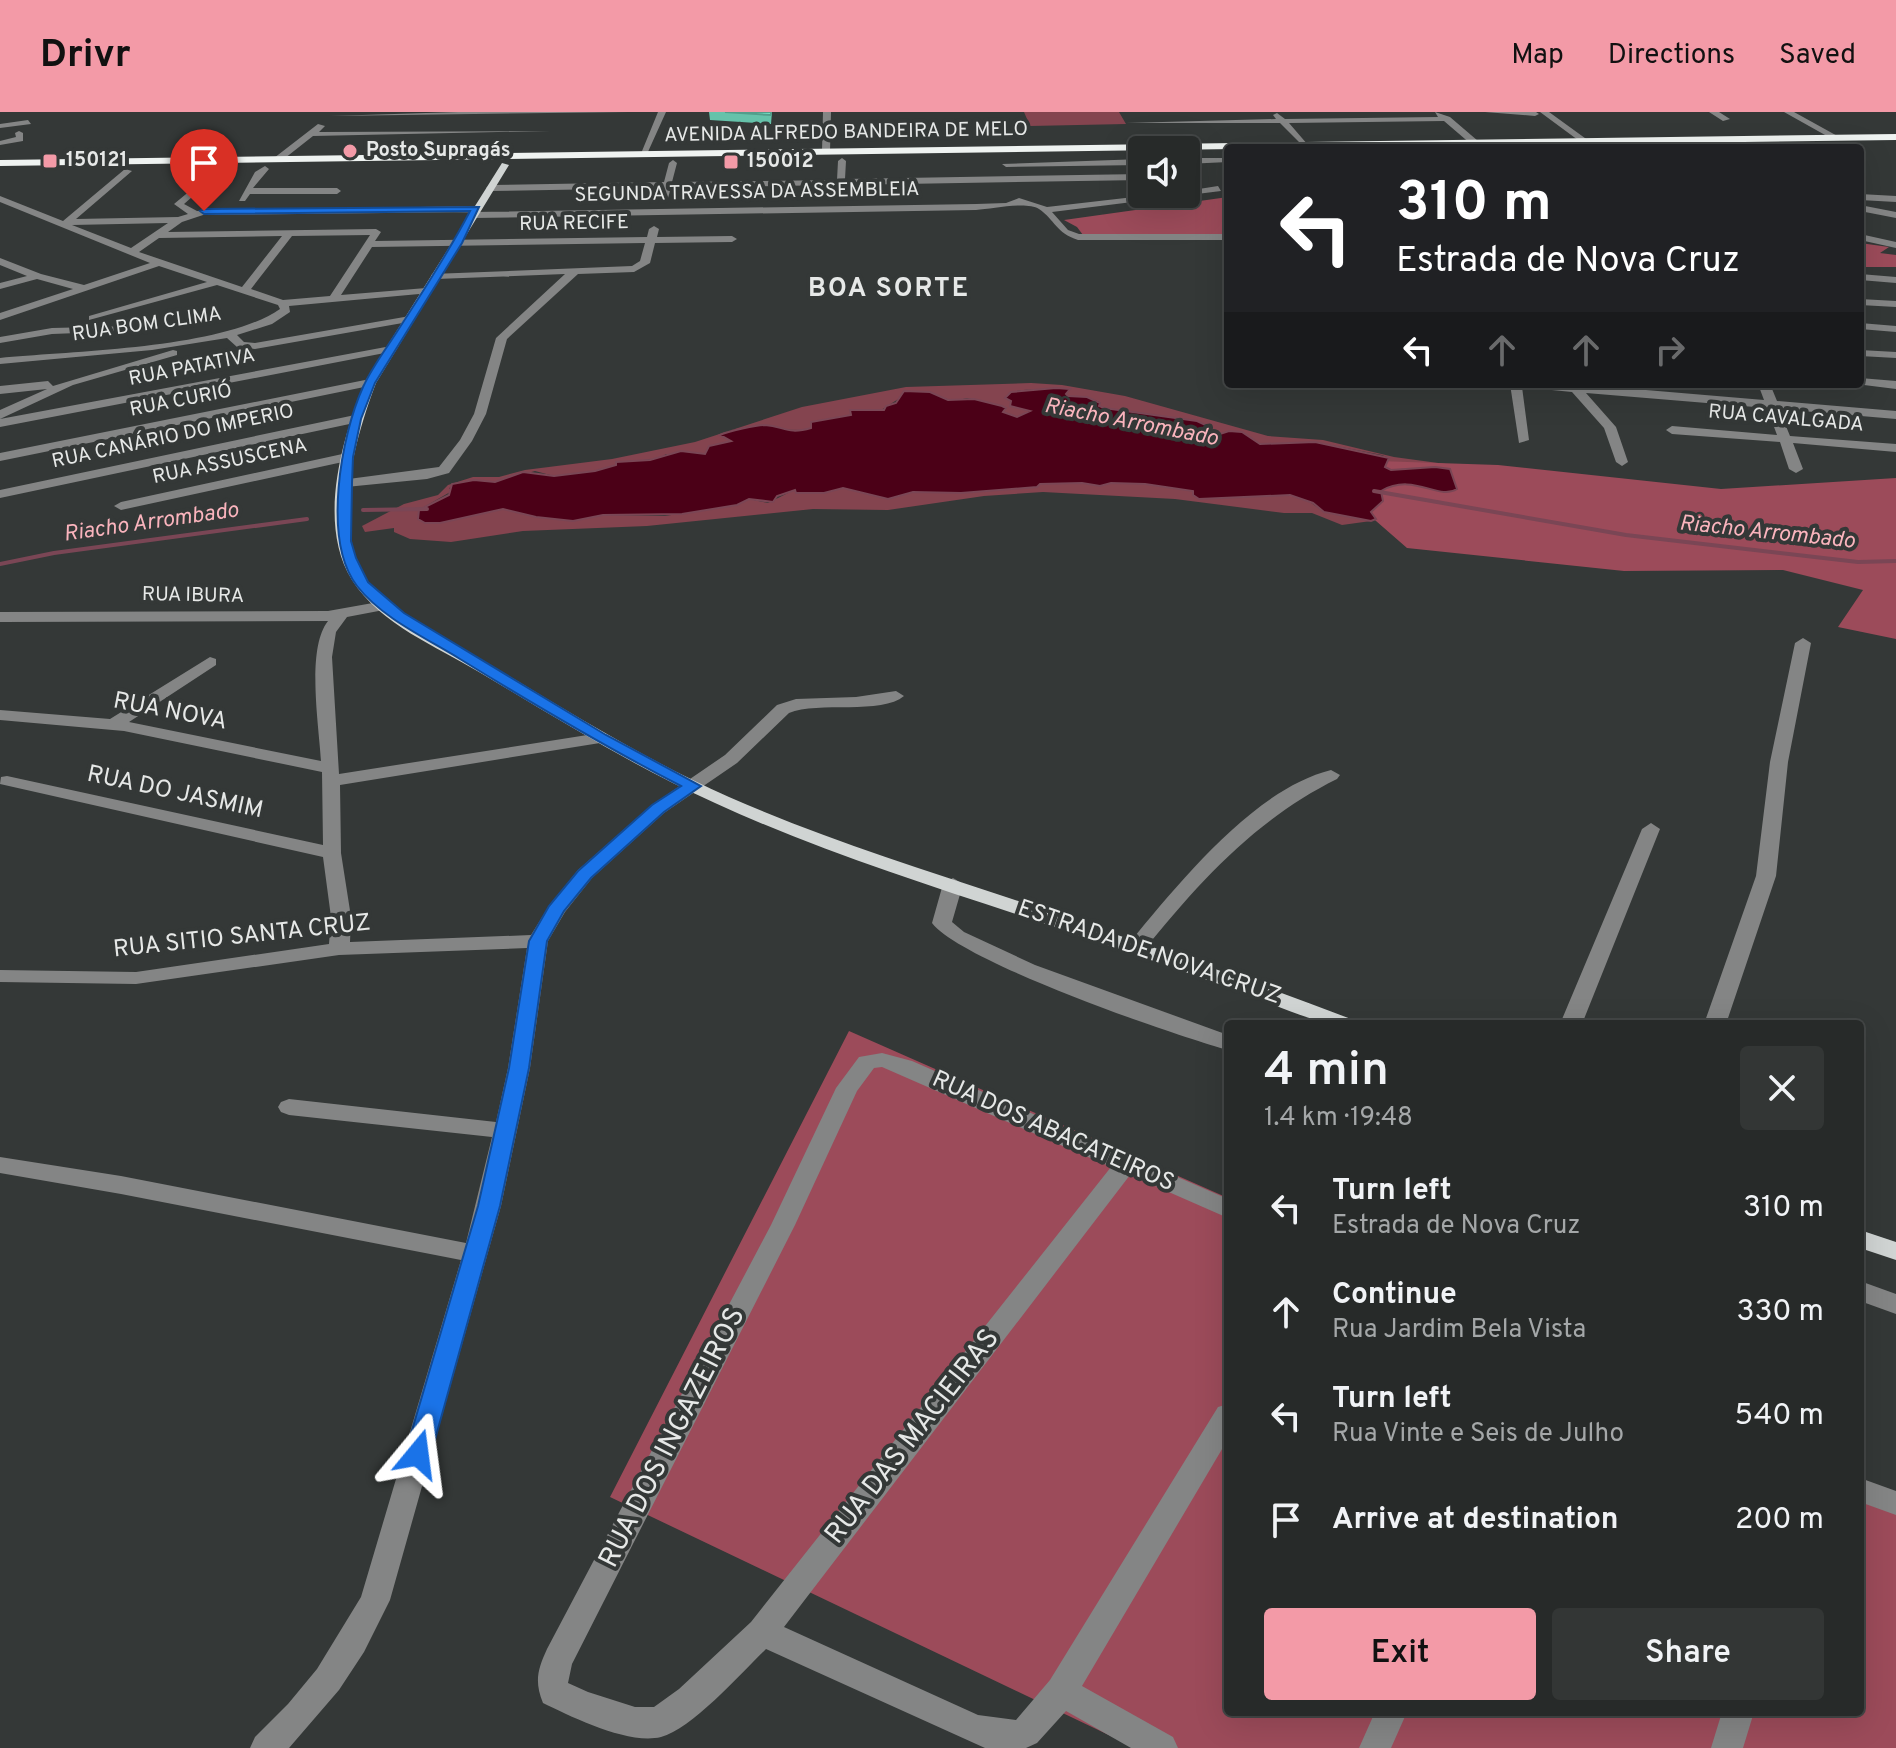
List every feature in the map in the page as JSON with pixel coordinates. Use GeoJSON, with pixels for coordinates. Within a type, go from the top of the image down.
{"type":"FeatureCollection","features":[{"type":"Feature","properties":{"kind":"highway","name":"AVENIDA ALFREDO BANDEIRA DE MELO"},"geometry":{"type":"LineString","coordinates":[[1400,144],[1896,137]]}},
{"type":"Feature","properties":{"kind":"highway"},"geometry":{"type":"LineString","coordinates":[[1864,147],[1896,147]]}},
{"type":"Feature","properties":{"kind":"highway","name":"AVENIDA ALFREDO BANDEIRA DE MELO"},"geometry":{"type":"LineString","coordinates":[[1200,151],[1224,149]]}},
{"type":"Feature","properties":{"kind":"highway","name":"AVENIDA ALFREDO BANDEIRA DE MELO"},"geometry":{"type":"LineString","coordinates":[[0,163],[277,160],[392,154],[532,156],[826,151],[1128,155]]}},
{"type":"Feature","properties":{"kind":"highway","name":"AVENIDA ALFREDO BANDEIRA DE MELO"},"geometry":{"type":"LineString","coordinates":[[0,173],[1005,161],[1128,156]]}},
{"type":"Feature","properties":{"kind":"highway"},"geometry":{"type":"LineString","coordinates":[[1200,159],[1224,158]]}},
{"type":"Feature","properties":{"kind":"main road","name":"ESTRADA DE NOVA CRUZ"},"geometry":{"type":"LineString","coordinates":[[505,165],[370,383],[355,419],[347,457],[345,541],[349,558],[362,584],[384,606],[600,738],[693,786],[756,814],[1137,946],[1332,1020]]}},
{"type":"Feature","properties":{"kind":"main road"},"geometry":{"type":"LineString","coordinates":[[1864,1240],[1896,1251]]}},
{"type":"Feature","properties":{"kind":"street"},"geometry":{"type":"LineString","coordinates":[[532,156],[555,112]]}},
{"type":"Feature","properties":{"kind":"street"},"geometry":{"type":"LineString","coordinates":[[277,160],[336,114],[624,112]]}},
{"type":"Feature","properties":{"kind":"street"},"geometry":{"type":"LineString","coordinates":[[643,154],[662,112]]}},
{"type":"Feature","properties":{"kind":"street"},"geometry":{"type":"LineString","coordinates":[[826,151],[827,112]]}},
{"type":"Feature","properties":{"kind":"street"},"geometry":{"type":"LineString","coordinates":[[1274,112],[1307,144]]}},
{"type":"Feature","properties":{"kind":"street"},"geometry":{"type":"LineString","coordinates":[[1438,112],[1475,143]]}},
{"type":"Feature","properties":{"kind":"street"},"geometry":{"type":"LineString","coordinates":[[1489,112],[1540,113],[1585,141]]}},
{"type":"Feature","properties":{"kind":"street"},"geometry":{"type":"LineString","coordinates":[[1713,112],[1726,119]]}},
{"type":"Feature","properties":{"kind":"street"},"geometry":{"type":"LineString","coordinates":[[1788,112],[1837,138]]}},
{"type":"Feature","properties":{"kind":"street"},"geometry":{"type":"LineString","coordinates":[[402,141],[426,113]]}},
{"type":"Feature","properties":{"kind":"street"},"geometry":{"type":"LineString","coordinates":[[1124,113],[1136,136]]}},
{"type":"Feature","properties":{"kind":"street"},"geometry":{"type":"LineString","coordinates":[[1130,123],[1447,119]]}},
{"type":"Feature","properties":{"kind":"street"},"geometry":{"type":"LineString","coordinates":[[0,126],[28,122]]}},
{"type":"Feature","properties":{"kind":"street"},"geometry":{"type":"LineString","coordinates":[[311,134],[546,131]]}},
{"type":"Feature","properties":{"kind":"street"},"geometry":{"type":"LineString","coordinates":[[0,143],[20,139],[19,133]]}},
{"type":"Feature","properties":{"kind":"street"},"geometry":{"type":"LineString","coordinates":[[840,209],[842,161]]}},
{"type":"Feature","properties":{"kind":"street"},"geometry":{"type":"LineString","coordinates":[[1005,161],[1019,201],[1046,210],[1128,201]]}},
{"type":"Feature","properties":{"kind":"street"},"geometry":{"type":"LineString","coordinates":[[436,276],[638,268],[645,263],[673,163]]}},
{"type":"Feature","properties":{"kind":"street"},"geometry":{"type":"LineString","coordinates":[[265,169],[258,174],[246,195],[337,191]]}},
{"type":"Feature","properties":{"kind":"street"},"geometry":{"type":"LineString","coordinates":[[67,222],[128,171]]}},
{"type":"Feature","properties":{"kind":"street"},"geometry":{"type":"LineString","coordinates":[[490,188],[1012,182],[1128,178]]}},
{"type":"Feature","properties":{"kind":"street"},"geometry":{"type":"LineString","coordinates":[[1200,184],[1218,189],[1200,192]]}},
{"type":"Feature","properties":{"kind":"street"},"geometry":{"type":"LineString","coordinates":[[548,242],[572,187]]}},
{"type":"Feature","properties":{"kind":"street"},"geometry":{"type":"LineString","coordinates":[[194,213],[178,204],[197,188]]}},
{"type":"Feature","properties":{"kind":"street"},"geometry":{"type":"LineString","coordinates":[[1864,197],[1896,199]]}},
{"type":"Feature","properties":{"kind":"street"},"geometry":{"type":"LineString","coordinates":[[0,199],[159,263],[282,303],[426,291]]}},
{"type":"Feature","properties":{"kind":"street","name":"SEGUNDA TRAVESSA DA ASSEMBLEIA"},"geometry":{"type":"LineString","coordinates":[[194,213],[396,209],[560,214],[998,207],[1019,201]]}},
{"type":"Feature","properties":{"kind":"street"},"geometry":{"type":"LineString","coordinates":[[333,299],[376,232],[396,209]]}},
{"type":"Feature","properties":{"kind":"street"},"geometry":{"type":"LineString","coordinates":[[1864,209],[1896,215]]}},
{"type":"Feature","properties":{"kind":"street"},"geometry":{"type":"LineString","coordinates":[[1046,210],[1065,232],[1078,237],[1224,237]]}},
{"type":"Feature","properties":{"kind":"street"},"geometry":{"type":"LineString","coordinates":[[132,252],[194,213]]}},
{"type":"Feature","properties":{"kind":"street"},"geometry":{"type":"LineString","coordinates":[[55,222],[179,220]]}},
{"type":"Feature","properties":{"kind":"street"},"geometry":{"type":"LineString","coordinates":[[158,235],[376,232]]}},
{"type":"Feature","properties":{"kind":"street"},"geometry":{"type":"LineString","coordinates":[[221,234],[247,244]]}},
{"type":"Feature","properties":{"kind":"street"},"geometry":{"type":"LineString","coordinates":[[245,290],[289,234]]}},
{"type":"Feature","properties":{"kind":"street"},"geometry":{"type":"LineString","coordinates":[[1864,238],[1894,244]]}},
{"type":"Feature","properties":{"kind":"street","name":"RUA RECIFE"},"geometry":{"type":"LineString","coordinates":[[369,244],[732,239]]}},
{"type":"Feature","properties":{"kind":"street"},"geometry":{"type":"LineString","coordinates":[[260,249],[273,254]]}},
{"type":"Feature","properties":{"kind":"street"},"geometry":{"type":"LineString","coordinates":[[0,261],[37,276],[83,288]]}},
{"type":"Feature","properties":{"kind":"street"},"geometry":{"type":"LineString","coordinates":[[0,317],[159,263]]}},
{"type":"Feature","properties":{"kind":"street"},"geometry":{"type":"LineString","coordinates":[[346,483],[427,475],[444,470],[466,441],[480,414],[502,338],[574,272]]}},
{"type":"Feature","properties":{"kind":"street"},"geometry":{"type":"LineString","coordinates":[[0,286],[37,276]]}},
{"type":"Feature","properties":{"kind":"street"},"geometry":{"type":"LineString","coordinates":[[1864,277],[1896,280]]}},
{"type":"Feature","properties":{"kind":"street"},"geometry":{"type":"LineString","coordinates":[[93,318],[218,282]]}},
{"type":"Feature","properties":{"kind":"street"},"geometry":{"type":"LineString","coordinates":[[1864,302],[1896,304]]}},
{"type":"Feature","properties":{"kind":"street","name":"RUA BOM CLIMA"},"geometry":{"type":"LineString","coordinates":[[0,361],[206,338],[275,320],[286,310],[282,303]]}},
{"type":"Feature","properties":{"kind":"street"},"geometry":{"type":"LineString","coordinates":[[228,333],[241,345],[255,346],[410,319]]}},
{"type":"Feature","properties":{"kind":"street"},"geometry":{"type":"LineString","coordinates":[[1864,326],[1896,329]]}},
{"type":"Feature","properties":{"kind":"street"},"geometry":{"type":"LineString","coordinates":[[0,340],[52,331],[130,328]]}},
{"type":"Feature","properties":{"kind":"street"},"geometry":{"type":"LineString","coordinates":[[0,415],[66,384],[174,352],[206,338]]}},
{"type":"Feature","properties":{"kind":"street","name":"RUA PATATIVA"},"geometry":{"type":"LineString","coordinates":[[0,423],[391,349]]}},
{"type":"Feature","properties":{"kind":"street"},"geometry":{"type":"LineString","coordinates":[[1864,353],[1896,355]]}},
{"type":"Feature","properties":{"kind":"street"},"geometry":{"type":"LineString","coordinates":[[1864,382],[1896,385]]}},
{"type":"Feature","properties":{"kind":"street","name":"RUA CURIÓ"},"geometry":{"type":"LineString","coordinates":[[0,457],[370,383]]}},
{"type":"Feature","properties":{"kind":"street"},"geometry":{"type":"LineString","coordinates":[[0,390],[66,384]]}},
{"type":"Feature","properties":{"kind":"street"},"geometry":{"type":"LineString","coordinates":[[1516,388],[1523,440]]}},
{"type":"Feature","properties":{"kind":"street"},"geometry":{"type":"LineString","coordinates":[[1575,388],[1896,415]]}},
{"type":"Feature","properties":{"kind":"street"},"geometry":{"type":"LineString","coordinates":[[1575,388],[1610,427],[1622,462]]}},
{"type":"Feature","properties":{"kind":"street"},"geometry":{"type":"LineString","coordinates":[[1765,388],[1796,469]]}},
{"type":"Feature","properties":{"kind":"street","name":"RUA CANÁRIO DO IMPERIO"},"geometry":{"type":"LineString","coordinates":[[0,494],[355,419]]}},
{"type":"Feature","properties":{"kind":"street","name":"RUA CAVALGADA"},"geometry":{"type":"LineString","coordinates":[[1672,430],[1896,448]]}},
{"type":"Feature","properties":{"kind":"street","name":"RUA ASSUSCENA"},"geometry":{"type":"LineString","coordinates":[[121,506],[347,457]]}},
{"type":"Feature","properties":{"kind":"street","name":"RUA IBURA"},"geometry":{"type":"LineString","coordinates":[[0,617],[340,616],[384,606]]}},
{"type":"Feature","properties":{"kind":"street"},"geometry":{"type":"LineString","coordinates":[[339,949],[341,917],[332,853],[324,643],[328,631],[340,616]]}},
{"type":"Feature","properties":{"kind":"street"},"geometry":{"type":"LineString","coordinates":[[1716,1020],[1766,876],[1779,762],[1803,643]]}},
{"type":"Feature","properties":{"kind":"street"},"geometry":{"type":"LineString","coordinates":[[112,725],[210,662]]}},
{"type":"Feature","properties":{"kind":"street"},"geometry":{"type":"LineString","coordinates":[[266,1748],[317,1695],[342,1661],[375,1600],[476,1254],[506,1131],[538,941],[556,910],[585,874],[658,809],[731,759],[787,706],[896,696]]}},
{"type":"Feature","properties":{"kind":"street","name":"RUA NOVA"},"geometry":{"type":"LineString","coordinates":[[0,715],[63,718],[112,725],[330,774]]}},
{"type":"Feature","properties":{"kind":"street"},"geometry":{"type":"LineString","coordinates":[[330,774],[600,738]]}},
{"type":"Feature","properties":{"kind":"street"},"geometry":{"type":"LineString","coordinates":[[1137,946],[1225,843],[1283,798],[1331,775]]}},
{"type":"Feature","properties":{"kind":"street","name":"RUA DO JASMIM"},"geometry":{"type":"LineString","coordinates":[[7,781],[332,853]]}},
{"type":"Feature","properties":{"kind":"street"},"geometry":{"type":"LineString","coordinates":[[1573,1020],[1651,829]]}},
{"type":"Feature","properties":{"kind":"street"},"geometry":{"type":"LineString","coordinates":[[953,884],[942,923],[957,939],[1053,979],[1224,1042]]}},
{"type":"Feature","properties":{"kind":"street","name":"RUA SITIO SANTA CRUZ"},"geometry":{"type":"LineString","coordinates":[[0,976],[136,978],[339,949],[538,941]]}},
{"type":"Feature","properties":{"kind":"street","name":"RUA DOS ABACATEIROS"},"geometry":{"type":"LineString","coordinates":[[875,1059],[904,1066],[1224,1207]]}},
{"type":"Feature","properties":{"kind":"street","name":"RUA DOS INGAZEIROS"},"geometry":{"type":"LineString","coordinates":[[690,1700],[666,1718],[644,1724],[564,1699],[554,1692],[551,1678],[558,1659],[783,1225],[847,1088],[862,1066],[875,1059]]}},
{"type":"Feature","properties":{"kind":"street"},"geometry":{"type":"LineString","coordinates":[[289,1107],[506,1131]]}},
{"type":"Feature","properties":{"kind":"street","name":"RUA DAS MACIEIRAS"},"geometry":{"type":"LineString","coordinates":[[690,1700],[762,1632],[1126,1164]]}},
{"type":"Feature","properties":{"kind":"street"},"geometry":{"type":"LineString","coordinates":[[0,1165],[121,1185],[476,1254]]}},
{"type":"Feature","properties":{"kind":"street"},"geometry":{"type":"LineString","coordinates":[[1864,1292],[1896,1304]]}},
{"type":"Feature","properties":{"kind":"street"},"geometry":{"type":"LineString","coordinates":[[762,1632],[920,1705],[1001,1738],[1015,1738],[1028,1731],[1061,1691],[1224,1422]]}},
{"type":"Feature","properties":{"kind":"street"},"geometry":{"type":"LineString","coordinates":[[1864,1491],[1896,1503]]}},
{"type":"Feature","properties":{"kind":"street"},"geometry":{"type":"LineString","coordinates":[[1061,1691],[1162,1748]]}},
{"type":"Feature","properties":{"kind":"street"},"geometry":{"type":"LineString","coordinates":[[1375,1748],[1389,1716]]}},
{"type":"Feature","properties":{"kind":"street"},"geometry":{"type":"LineString","coordinates":[[1727,1748],[1737,1716]]}},
{"type":"Feature","properties":{"kind":"shaded area"},"geometry":{"type":"Polygon","coordinates":[[[1024,112],[1119,112],[1126,124],[1030,126],[1024,112]]]}},
{"type":"Feature","properties":{"kind":"shaded area"},"geometry":{"type":"Polygon","coordinates":[[[1224,198],[1224,234],[1083,235],[1077,227],[1064,220],[1150,208],[1200,208],[1200,201],[1224,198]]]}},
{"type":"Feature","properties":{"kind":"shaded area"},"geometry":{"type":"Polygon","coordinates":[[[1864,244],[1889,247],[1880,253],[1896,255],[1896,267],[1864,267],[1864,244]]]}},
{"type":"Feature","properties":{"kind":"shaded area"},"geometry":{"type":"Polygon","coordinates":[[[1031,383],[1125,396],[1268,436],[1323,440],[1394,457],[1453,465],[1385,468],[1389,458],[1382,455],[1315,442],[1260,444],[1242,432],[1229,431],[1217,435],[1205,430],[1197,421],[1104,408],[1097,406],[1101,403],[1093,399],[1033,390],[1011,392],[1010,406],[1031,411],[1017,417],[1002,412],[1002,406],[967,398],[954,401],[931,394],[903,396],[878,412],[854,409],[852,415],[811,422],[811,428],[804,430],[735,429],[802,407],[906,387],[1031,383]]]}},
{"type":"Feature","properties":{"kind":"shaded area"},"geometry":{"type":"Polygon","coordinates":[[[729,431],[725,438],[731,441],[709,446],[706,454],[666,454],[658,459],[629,461],[595,471],[554,476],[535,471],[495,482],[474,480],[449,488],[452,491],[424,507],[455,520],[503,509],[573,521],[603,515],[665,516],[737,505],[749,499],[768,503],[796,489],[824,493],[843,487],[888,499],[913,492],[961,493],[1036,487],[1039,484],[1082,483],[1100,486],[1111,483],[1194,491],[1207,499],[1283,494],[1304,498],[1324,512],[1371,521],[1342,525],[1312,513],[1284,513],[1175,499],[1043,492],[984,496],[888,510],[813,509],[647,526],[523,531],[451,542],[410,539],[394,532],[394,528],[365,532],[362,526],[404,504],[438,495],[448,485],[473,477],[499,477],[525,470],[612,459],[695,442],[729,431]]]}},
{"type":"Feature","properties":{"kind":"shaded area"},"geometry":{"type":"Polygon","coordinates":[[[1378,461],[1498,465],[1721,489],[1896,478],[1896,639],[1838,627],[1863,590],[1783,570],[1624,571],[1407,548],[1368,514],[1262,490],[1378,461]]]}},
{"type":"Feature","properties":{"kind":"shaded area"},"geometry":{"type":"Polygon","coordinates":[[[849,1031],[1224,1196],[1224,1716],[1864,1716],[1864,1480],[1896,1494],[1896,1748],[1136,1748],[610,1497],[849,1031]]]}},
{"type":"Feature","properties":{"kind":"water"},"geometry":{"type":"Polygon","coordinates":[[[1070,389],[1066,394],[1068,396],[1087,397],[1104,408],[1197,421],[1210,427],[1204,430],[1217,435],[1229,431],[1242,432],[1260,444],[1315,442],[1389,458],[1385,467],[1391,470],[1450,469],[1457,489],[1442,492],[1415,485],[1393,486],[1381,491],[1383,501],[1371,512],[1376,519],[1371,521],[1324,512],[1313,503],[1290,495],[1199,499],[1193,491],[1111,483],[1100,486],[1040,484],[1037,487],[961,493],[913,492],[888,499],[843,488],[824,493],[796,493],[795,490],[777,496],[773,502],[749,499],[737,505],[682,514],[603,515],[573,521],[503,509],[440,523],[425,523],[418,519],[419,510],[449,495],[452,484],[474,480],[495,482],[523,472],[554,476],[595,471],[616,465],[616,462],[650,460],[681,451],[705,454],[709,446],[731,441],[720,435],[724,433],[765,425],[803,430],[811,428],[811,422],[851,415],[850,410],[884,410],[886,406],[896,403],[904,391],[930,392],[948,400],[974,399],[1002,406],[1006,408],[1003,412],[1017,417],[1030,411],[1010,406],[1011,401],[1005,398],[1011,392],[1070,389]]]}},
{"type":"Feature","properties":{"kind":"building"},"geometry":{"type":"Polygon","coordinates":[[[725,112],[771,112],[771,115],[725,112]]]}},
{"type":"Feature","properties":{"kind":"waterway","name":"Riacho Arrombado"},"geometry":{"type":"LineString","coordinates":[[1374,491],[1626,535],[1858,562],[1896,561]]}},
{"type":"Feature","properties":{"kind":"waterway","name":"Riacho Arrombado"},"geometry":{"type":"LineString","coordinates":[[363,510],[427,509]]}},
{"type":"Feature","properties":{"kind":"waterway","name":"Riacho Arrombado"},"geometry":{"type":"LineString","coordinates":[[0,564],[54,553],[307,519]]}},
{"type":"Feature","properties":{"kind":"place","name":"Posto Supragás"},"geometry":{"type":"Point","coordinates":[350,151]}},
{"type":"Feature","properties":{"kind":"place","name":"150121"},"geometry":{"type":"Point","coordinates":[50,161]}},
{"type":"Feature","properties":{"kind":"place","name":"150012"},"geometry":{"type":"Point","coordinates":[731,162]}},
{"type":"Feature","properties":{"kind":"district","name":"BOA SORTE"},"geometry":{"type":"Point","coordinates":[889,289]}},
{"type":"Feature","properties":{"kind":"route"},"geometry":{"type":"LineString","coordinates":[[204,211],[476,209],[370,383],[355,419],[347,457],[345,541],[349,558],[362,584],[399,616],[600,738],[693,786],[658,809],[585,874],[556,910],[538,941],[519,1068],[489,1206],[418,1454]]}}]}
